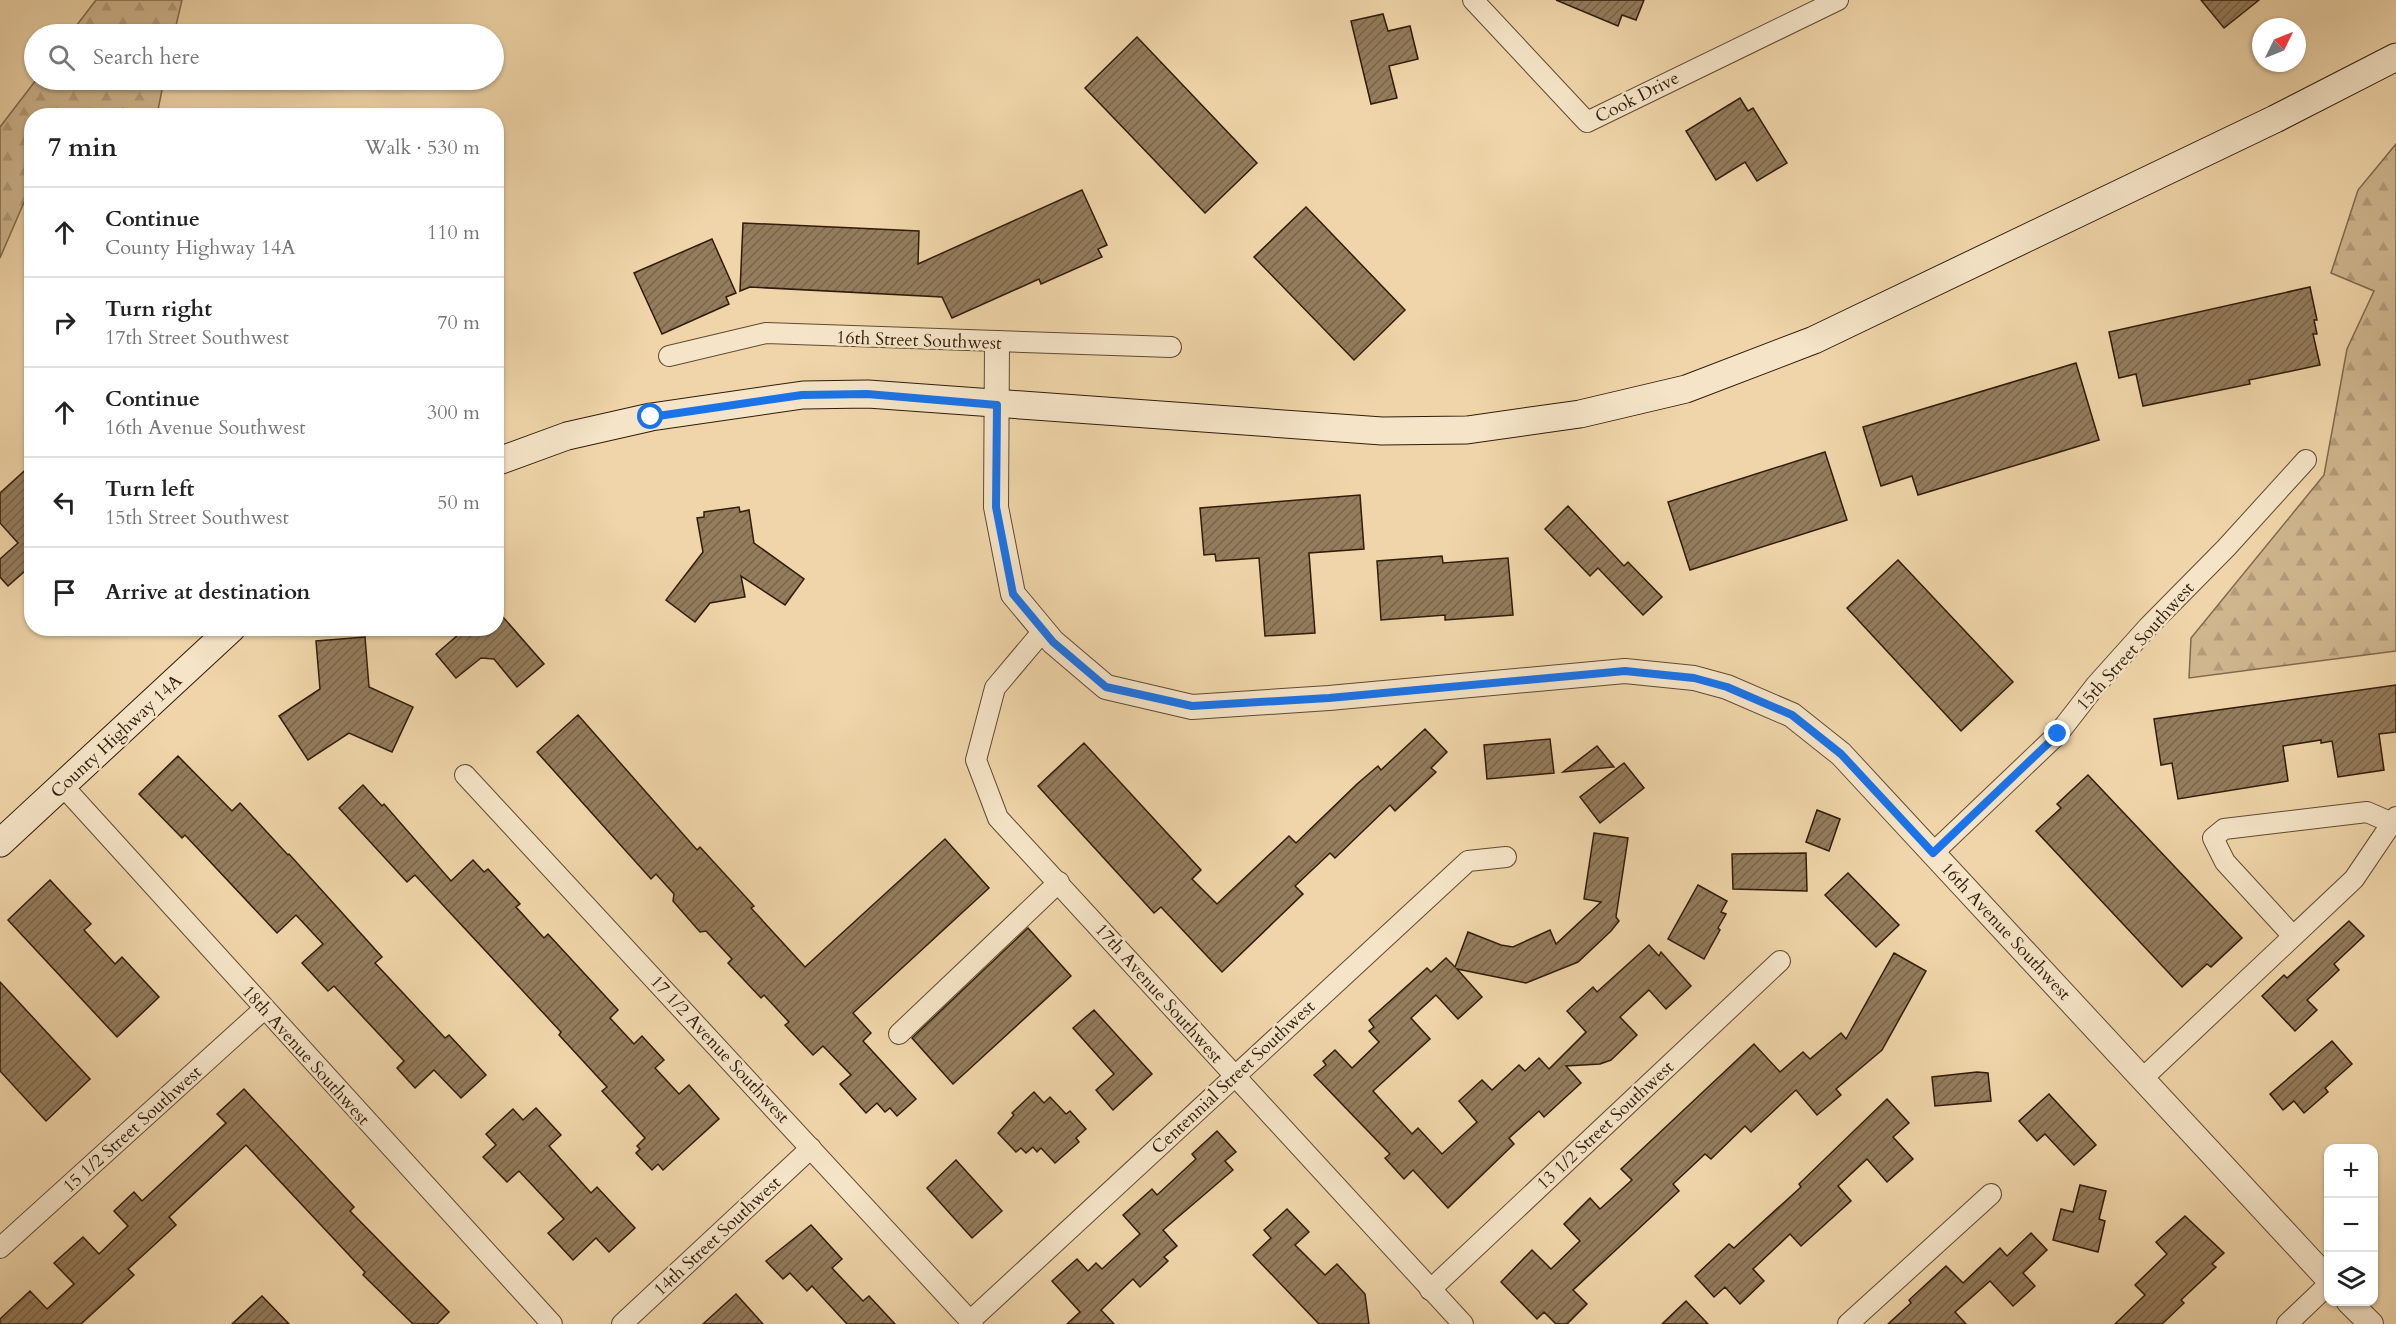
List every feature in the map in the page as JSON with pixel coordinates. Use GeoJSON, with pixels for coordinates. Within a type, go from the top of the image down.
{"type":"FeatureCollection","features":[{"type":"Feature","properties":{"kind":"main road"},"geometry":{"type":"LineString","coordinates":[[504,459],[567,436],[641,420],[727,404],[802,395],[867,394],[1382,431],[1467,430],[1580,414],[1686,389],[1814,340],[2275,120],[2396,57]]}},
{"type":"Feature","properties":{"kind":"main road","name":"County Highway 14A"},"geometry":{"type":"LineString","coordinates":[[0,843],[223,636]]}},
{"type":"Feature","properties":{"kind":"street","name":"Cook Drive"},"geometry":{"type":"LineString","coordinates":[[1473,0],[1587,122],[1838,0]]}},
{"type":"Feature","properties":{"kind":"street","name":"16th Street Southwest"},"geometry":{"type":"LineString","coordinates":[[669,356],[766,333],[997,343],[1171,347]]}},
{"type":"Feature","properties":{"kind":"street","name":"16th Avenue Southwest"},"geometry":{"type":"LineString","coordinates":[[997,343],[996,507],[1013,594],[1043,631],[1106,687],[1192,706],[1329,698],[1625,671],[1694,678],[1727,687],[1792,715],[1841,754],[2324,1275]]}},
{"type":"Feature","properties":{"kind":"street","name":"15th Street Southwest"},"geometry":{"type":"LineString","coordinates":[[1933,853],[2058,734],[2096,685],[2306,460]]}},
{"type":"Feature","properties":{"kind":"street","name":"17th Avenue Southwest"},"geometry":{"type":"LineString","coordinates":[[1043,631],[995,688],[976,760],[998,818],[1463,1324]]}},
{"type":"Feature","properties":{"kind":"street","name":"17 1/2 Avenue Southwest"},"geometry":{"type":"LineString","coordinates":[[465,775],[972,1322]]}},
{"type":"Feature","properties":{"kind":"street","name":"18th Avenue Southwest"},"geometry":{"type":"LineString","coordinates":[[62,785],[552,1324]]}},
{"type":"Feature","properties":{"kind":"street"},"geometry":{"type":"LineString","coordinates":[[2143,1078],[2354,879],[2393,819],[2367,812],[2224,829],[2213,838],[2225,862],[2292,935]]}},
{"type":"Feature","properties":{"kind":"street","name":"Centennial Street Southwest"},"geometry":{"type":"LineString","coordinates":[[972,1322],[1297,1017],[1468,861],[1506,857]]}},
{"type":"Feature","properties":{"kind":"street"},"geometry":{"type":"LineString","coordinates":[[899,1034],[1059,882]]}},
{"type":"Feature","properties":{"kind":"street","name":"13 1/2 Street Southwest"},"geometry":{"type":"LineString","coordinates":[[1430,1290],[1780,962]]}},
{"type":"Feature","properties":{"kind":"street","name":"15 1/2 Street Southwest"},"geometry":{"type":"LineString","coordinates":[[0,1248],[264,1009]]}},
{"type":"Feature","properties":{"kind":"street","name":"14th Street Southwest"},"geometry":{"type":"LineString","coordinates":[[622,1324],[811,1148]]}},
{"type":"Feature","properties":{"kind":"street"},"geometry":{"type":"LineString","coordinates":[[1848,1324],[1990,1194]]}},
{"type":"Feature","properties":{"kind":"street"},"geometry":{"type":"LineString","coordinates":[[2287,1324],[2324,1289]]}},
{"type":"Feature","properties":{"kind":"street"},"geometry":{"type":"LineString","coordinates":[[2353,1306],[2371,1324]]}},
{"type":"Feature","properties":{"kind":"green space"},"geometry":{"type":"Polygon","coordinates":[[[96,0],[182,0],[176,24],[78,24],[96,0]]]}},
{"type":"Feature","properties":{"kind":"green space"},"geometry":{"type":"Polygon","coordinates":[[[28,90],[162,90],[158,108],[24,108],[24,202],[0,258],[0,127],[28,90]]]}},
{"type":"Feature","properties":{"kind":"green space"},"geometry":{"type":"Polygon","coordinates":[[[2396,144],[2396,651],[2189,678],[2191,638],[2324,475],[2347,349],[2374,291],[2331,273],[2358,190],[2396,144]]]}},
{"type":"Feature","properties":{"kind":"building"},"geometry":{"type":"Polygon","coordinates":[[[1556,0],[1644,0],[1636,20],[1622,15],[1618,26],[1556,0]]]}},
{"type":"Feature","properties":{"kind":"building"},"geometry":{"type":"Polygon","coordinates":[[[2201,0],[2259,0],[2224,28],[2201,0]]]}},
{"type":"Feature","properties":{"kind":"building"},"geometry":{"type":"Polygon","coordinates":[[[1383,14],[1388,31],[1410,26],[1418,59],[1389,66],[1397,98],[1371,104],[1351,21],[1383,14]]]}},
{"type":"Feature","properties":{"kind":"building"},"geometry":{"type":"Polygon","coordinates":[[[1137,37],[1257,163],[1205,213],[1085,88],[1137,37]]]}},
{"type":"Feature","properties":{"kind":"building"},"geometry":{"type":"Polygon","coordinates":[[[1740,98],[1748,111],[1753,108],[1787,163],[1757,181],[1745,162],[1716,180],[1686,131],[1740,98]]]}},
{"type":"Feature","properties":{"kind":"building"},"geometry":{"type":"Polygon","coordinates":[[[1082,190],[1107,245],[1098,249],[1102,257],[1041,284],[1039,279],[952,318],[942,297],[750,287],[740,291],[743,223],[919,231],[918,264],[1082,190]]]}},
{"type":"Feature","properties":{"kind":"building"},"geometry":{"type":"Polygon","coordinates":[[[1306,207],[1405,310],[1354,360],[1254,257],[1306,207]]]}},
{"type":"Feature","properties":{"kind":"building"},"geometry":{"type":"Polygon","coordinates":[[[712,239],[736,293],[726,297],[729,304],[662,334],[634,273],[712,239]]]}},
{"type":"Feature","properties":{"kind":"building"},"geometry":{"type":"Polygon","coordinates":[[[2310,287],[2317,320],[2314,320],[2317,334],[2313,334],[2320,365],[2249,380],[2250,384],[2143,406],[2136,374],[2119,378],[2109,332],[2310,287]]]}},
{"type":"Feature","properties":{"kind":"building"},"geometry":{"type":"Polygon","coordinates":[[[2076,363],[2099,440],[1918,495],[1912,476],[1881,486],[1863,427],[2076,363]]]}},
{"type":"Feature","properties":{"kind":"building"},"geometry":{"type":"Polygon","coordinates":[[[1825,452],[1847,520],[1690,570],[1668,502],[1825,452]]]}},
{"type":"Feature","properties":{"kind":"building"},"geometry":{"type":"Polygon","coordinates":[[[24,471],[24,572],[8,586],[0,577],[0,559],[18,543],[0,523],[0,493],[24,471]]]}},
{"type":"Feature","properties":{"kind":"building"},"geometry":{"type":"Polygon","coordinates":[[[1360,495],[1364,549],[1309,553],[1315,633],[1265,636],[1259,558],[1216,561],[1215,554],[1204,555],[1200,508],[1360,495]]]}},
{"type":"Feature","properties":{"kind":"building"},"geometry":{"type":"Polygon","coordinates":[[[1568,506],[1624,566],[1628,562],[1662,597],[1643,615],[1598,568],[1590,576],[1545,529],[1568,506]]]}},
{"type":"Feature","properties":{"kind":"building"},"geometry":{"type":"Polygon","coordinates":[[[739,507],[740,512],[749,510],[754,543],[804,579],[785,605],[741,576],[745,597],[710,603],[695,622],[666,600],[703,552],[697,518],[704,517],[704,512],[739,507]]]}},
{"type":"Feature","properties":{"kind":"building"},"geometry":{"type":"Polygon","coordinates":[[[1442,556],[1443,563],[1508,558],[1513,615],[1445,620],[1445,615],[1381,620],[1377,561],[1442,556]]]}},
{"type":"Feature","properties":{"kind":"building"},"geometry":{"type":"Polygon","coordinates":[[[1898,560],[2013,682],[1961,731],[1847,608],[1898,560]]]}},
{"type":"Feature","properties":{"kind":"building"},"geometry":{"type":"Polygon","coordinates":[[[504,618],[544,664],[517,687],[494,659],[481,658],[456,678],[436,654],[457,636],[504,636],[504,618]]]}},
{"type":"Feature","properties":{"kind":"building"},"geometry":{"type":"Polygon","coordinates":[[[365,637],[369,687],[413,707],[392,752],[349,733],[308,760],[279,716],[320,689],[316,641],[365,637]]]}},
{"type":"Feature","properties":{"kind":"building"},"geometry":{"type":"Polygon","coordinates":[[[2396,685],[2396,732],[2379,734],[2384,770],[2338,777],[2332,741],[2321,743],[2321,740],[2283,746],[2288,781],[2178,799],[2172,763],[2161,765],[2154,719],[2396,685]]]}},
{"type":"Feature","properties":{"kind":"building"},"geometry":{"type":"Polygon","coordinates":[[[578,715],[697,850],[700,847],[754,906],[751,908],[805,967],[945,839],[989,888],[853,1013],[871,1033],[863,1041],[916,1099],[897,1116],[890,1108],[885,1112],[877,1103],[866,1113],[840,1084],[851,1075],[823,1046],[813,1055],[785,1025],[789,1022],[764,995],[761,998],[728,963],[732,959],[706,931],[700,932],[673,901],[674,894],[656,874],[651,879],[537,752],[578,715]]]}},
{"type":"Feature","properties":{"kind":"building"},"geometry":{"type":"Polygon","coordinates":[[[1425,729],[1447,752],[1431,768],[1436,772],[1395,811],[1390,805],[1335,858],[1330,853],[1295,886],[1303,894],[1222,972],[1161,907],[1154,913],[1038,786],[1084,743],[1201,870],[1192,879],[1217,904],[1289,836],[1296,843],[1357,784],[1378,766],[1381,770],[1425,729]]]}},
{"type":"Feature","properties":{"kind":"building"},"geometry":{"type":"Polygon","coordinates":[[[1550,739],[1554,773],[1487,779],[1484,745],[1550,739]]]}},
{"type":"Feature","properties":{"kind":"building"},"geometry":{"type":"Polygon","coordinates":[[[1597,746],[1614,767],[1563,772],[1597,746]]]}},
{"type":"Feature","properties":{"kind":"building"},"geometry":{"type":"Polygon","coordinates":[[[178,756],[232,811],[240,803],[382,957],[375,963],[445,1038],[449,1035],[486,1075],[461,1098],[434,1070],[415,1088],[397,1068],[404,1061],[334,986],[328,991],[302,963],[323,944],[296,915],[277,933],[185,835],[182,838],[139,794],[178,756]]]}},
{"type":"Feature","properties":{"kind":"building"},"geometry":{"type":"Polygon","coordinates":[[[1624,763],[1644,788],[1600,823],[1580,797],[1624,763]]]}},
{"type":"Feature","properties":{"kind":"building"},"geometry":{"type":"Polygon","coordinates":[[[2088,775],[2242,938],[2211,967],[2207,964],[2182,987],[2036,831],[2061,808],[2057,804],[2088,775]]]}},
{"type":"Feature","properties":{"kind":"building"},"geometry":{"type":"Polygon","coordinates":[[[363,785],[382,806],[384,804],[451,881],[473,860],[484,872],[488,869],[520,904],[516,907],[544,938],[548,934],[618,1010],[610,1018],[634,1044],[642,1036],[664,1060],[655,1068],[679,1094],[689,1085],[719,1119],[663,1170],[658,1164],[652,1170],[636,1153],[640,1149],[637,1146],[645,1138],[602,1091],[607,1087],[559,1035],[561,1032],[415,875],[407,882],[339,808],[363,785]]]}},
{"type":"Feature","properties":{"kind":"building"},"geometry":{"type":"Polygon","coordinates":[[[1817,810],[1840,819],[1829,851],[1806,842],[1817,810]]]}},
{"type":"Feature","properties":{"kind":"building"},"geometry":{"type":"Polygon","coordinates":[[[1594,833],[1628,838],[1616,917],[1619,921],[1611,931],[1578,962],[1526,983],[1457,969],[1482,997],[1458,1019],[1436,995],[1411,1018],[1430,1039],[1373,1091],[1412,1134],[1418,1128],[1442,1154],[1477,1122],[1459,1101],[1482,1080],[1492,1090],[1519,1065],[1525,1071],[1539,1058],[1549,1069],[1586,1032],[1567,1011],[1593,987],[1597,992],[1649,945],[1659,956],[1661,952],[1691,986],[1666,1009],[1649,990],[1620,1017],[1637,1035],[1611,1060],[1600,1064],[1566,1066],[1581,1083],[1544,1117],[1539,1111],[1509,1138],[1514,1144],[1448,1208],[1413,1170],[1404,1179],[1385,1158],[1390,1154],[1314,1075],[1326,1065],[1323,1061],[1335,1050],[1352,1068],[1379,1042],[1369,1031],[1374,1027],[1369,1020],[1427,968],[1431,972],[1446,958],[1455,967],[1468,932],[1501,945],[1513,947],[1550,930],[1556,944],[1601,902],[1584,899],[1594,833]]]}},
{"type":"Feature","properties":{"kind":"building"},"geometry":{"type":"Polygon","coordinates":[[[1806,853],[1807,891],[1733,889],[1732,854],[1806,853]]]}},
{"type":"Feature","properties":{"kind":"building"},"geometry":{"type":"Polygon","coordinates":[[[1848,873],[1899,925],[1876,947],[1825,895],[1848,873]]]}},
{"type":"Feature","properties":{"kind":"building"},"geometry":{"type":"Polygon","coordinates":[[[50,880],[91,924],[84,930],[115,964],[122,957],[159,997],[117,1037],[8,920],[50,880]]]}},
{"type":"Feature","properties":{"kind":"building"},"geometry":{"type":"Polygon","coordinates":[[[1698,885],[1727,901],[1721,912],[1726,914],[1718,928],[1720,930],[1704,959],[1668,939],[1698,885]]]}},
{"type":"Feature","properties":{"kind":"building"},"geometry":{"type":"Polygon","coordinates":[[[2349,921],[2364,936],[2334,964],[2339,970],[2307,1000],[2317,1010],[2295,1031],[2262,996],[2284,975],[2287,978],[2349,921]]]}},
{"type":"Feature","properties":{"kind":"building"},"geometry":{"type":"Polygon","coordinates":[[[1028,928],[1071,976],[953,1084],[912,1038],[1028,928]]]}},
{"type":"Feature","properties":{"kind":"building"},"geometry":{"type":"Polygon","coordinates":[[[1894,953],[1926,971],[1882,1050],[1836,1089],[1841,1095],[1817,1115],[1796,1090],[1751,1132],[1745,1126],[1711,1159],[1705,1154],[1673,1184],[1679,1191],[1573,1290],[1587,1304],[1567,1324],[1556,1324],[1544,1312],[1537,1319],[1501,1282],[1532,1250],[1551,1269],[1580,1241],[1564,1224],[1590,1198],[1600,1209],[1632,1180],[1621,1169],[1754,1044],[1780,1072],[1803,1052],[1810,1059],[1841,1033],[1846,1039],[1894,953]]]}},
{"type":"Feature","properties":{"kind":"building"},"geometry":{"type":"Polygon","coordinates":[[[0,982],[90,1079],[46,1121],[0,1071],[0,982]]]}},
{"type":"Feature","properties":{"kind":"building"},"geometry":{"type":"Polygon","coordinates":[[[1094,1010],[1152,1074],[1113,1110],[1096,1090],[1114,1074],[1073,1028],[1094,1010]]]}},
{"type":"Feature","properties":{"kind":"building"},"geometry":{"type":"Polygon","coordinates":[[[2332,1041],[2352,1064],[2325,1088],[2328,1092],[2304,1113],[2294,1101],[2283,1110],[2270,1094],[2332,1041]]]}},
{"type":"Feature","properties":{"kind":"building"},"geometry":{"type":"Polygon","coordinates":[[[1988,1073],[1991,1101],[1935,1106],[1932,1077],[1988,1073]]]}},
{"type":"Feature","properties":{"kind":"building"},"geometry":{"type":"Polygon","coordinates":[[[244,1089],[354,1207],[350,1211],[449,1312],[437,1324],[413,1324],[363,1275],[365,1272],[246,1145],[169,1217],[176,1225],[128,1269],[134,1275],[81,1324],[0,1324],[0,1319],[30,1291],[47,1309],[74,1284],[54,1263],[83,1237],[99,1254],[128,1226],[114,1211],[134,1192],[142,1201],[226,1123],[217,1114],[244,1089]]]}},
{"type":"Feature","properties":{"kind":"building"},"geometry":{"type":"Polygon","coordinates":[[[1034,1092],[1044,1103],[1050,1097],[1066,1114],[1070,1111],[1086,1129],[1076,1138],[1079,1142],[1055,1163],[1041,1148],[1037,1152],[1033,1147],[1026,1153],[1021,1148],[1016,1152],[998,1133],[1014,1115],[1012,1113],[1034,1092]]]}},
{"type":"Feature","properties":{"kind":"building"},"geometry":{"type":"Polygon","coordinates":[[[2049,1094],[2096,1145],[2074,1165],[2045,1134],[2037,1141],[2019,1121],[2049,1094]]]}},
{"type":"Feature","properties":{"kind":"building"},"geometry":{"type":"Polygon","coordinates":[[[1887,1099],[1909,1123],[1893,1137],[1913,1159],[1887,1182],[1867,1159],[1838,1186],[1851,1201],[1801,1246],[1790,1234],[1753,1269],[1764,1281],[1740,1304],[1725,1287],[1714,1297],[1695,1276],[1729,1244],[1734,1248],[1801,1187],[1799,1184],[1887,1099]]]}},
{"type":"Feature","properties":{"kind":"building"},"geometry":{"type":"Polygon","coordinates":[[[536,1108],[561,1135],[549,1146],[591,1193],[597,1187],[635,1228],[609,1252],[596,1238],[573,1260],[548,1233],[564,1219],[519,1171],[507,1182],[483,1157],[496,1145],[486,1134],[513,1109],[523,1120],[536,1108]]]}},
{"type":"Feature","properties":{"kind":"building"},"geometry":{"type":"Polygon","coordinates":[[[1217,1131],[1236,1152],[1225,1161],[1233,1170],[1163,1230],[1177,1246],[1164,1257],[1168,1261],[1140,1287],[1133,1279],[1101,1310],[1114,1324],[1067,1324],[1080,1312],[1052,1281],[1077,1259],[1088,1271],[1096,1263],[1102,1269],[1140,1234],[1123,1215],[1152,1189],[1157,1195],[1196,1159],[1192,1154],[1217,1131]]]}},
{"type":"Feature","properties":{"kind":"building"},"geometry":{"type":"Polygon","coordinates":[[[956,1160],[1002,1211],[972,1238],[927,1188],[956,1160]]]}},
{"type":"Feature","properties":{"kind":"building"},"geometry":{"type":"Polygon","coordinates":[[[2080,1185],[2106,1191],[2099,1219],[2105,1221],[2098,1252],[2053,1240],[2061,1209],[2073,1212],[2080,1185]]]}},
{"type":"Feature","properties":{"kind":"building"},"geometry":{"type":"Polygon","coordinates":[[[1287,1209],[1309,1232],[1295,1245],[1325,1275],[1337,1264],[1365,1294],[1369,1324],[1319,1324],[1253,1255],[1271,1238],[1264,1230],[1287,1209]]]}},
{"type":"Feature","properties":{"kind":"building"},"geometry":{"type":"Polygon","coordinates":[[[2185,1216],[2224,1253],[2212,1264],[2216,1267],[2181,1300],[2184,1303],[2162,1324],[2115,1324],[2145,1295],[2135,1285],[2167,1254],[2156,1242],[2185,1216]]]}},
{"type":"Feature","properties":{"kind":"building"},"geometry":{"type":"Polygon","coordinates":[[[811,1225],[842,1259],[832,1268],[863,1301],[869,1296],[895,1324],[847,1324],[812,1286],[807,1291],[790,1273],[783,1279],[766,1261],[811,1225]]]}},
{"type":"Feature","properties":{"kind":"building"},"geometry":{"type":"Polygon","coordinates":[[[2031,1233],[2047,1250],[2023,1273],[2035,1286],[2013,1306],[1990,1281],[1955,1312],[1966,1324],[1888,1324],[1911,1303],[1909,1300],[1946,1266],[1963,1283],[2000,1248],[2007,1256],[2031,1233]]]}},
{"type":"Feature","properties":{"kind":"building"},"geometry":{"type":"Polygon","coordinates":[[[736,1294],[763,1324],[703,1324],[736,1294]]]}},
{"type":"Feature","properties":{"kind":"building"},"geometry":{"type":"Polygon","coordinates":[[[262,1296],[289,1324],[232,1324],[262,1296]]]}},
{"type":"Feature","properties":{"kind":"building"},"geometry":{"type":"Polygon","coordinates":[[[1686,1301],[1708,1324],[1662,1324],[1686,1301]]]}},
{"type":"Feature","properties":{"kind":"route"},"geometry":{"type":"LineString","coordinates":[[651,417],[727,404],[802,395],[867,394],[997,405],[996,507],[1013,594],[1053,642],[1106,687],[1192,706],[1329,698],[1625,671],[1694,678],[1727,687],[1792,715],[1841,754],[1933,853],[2058,734]]}}]}
